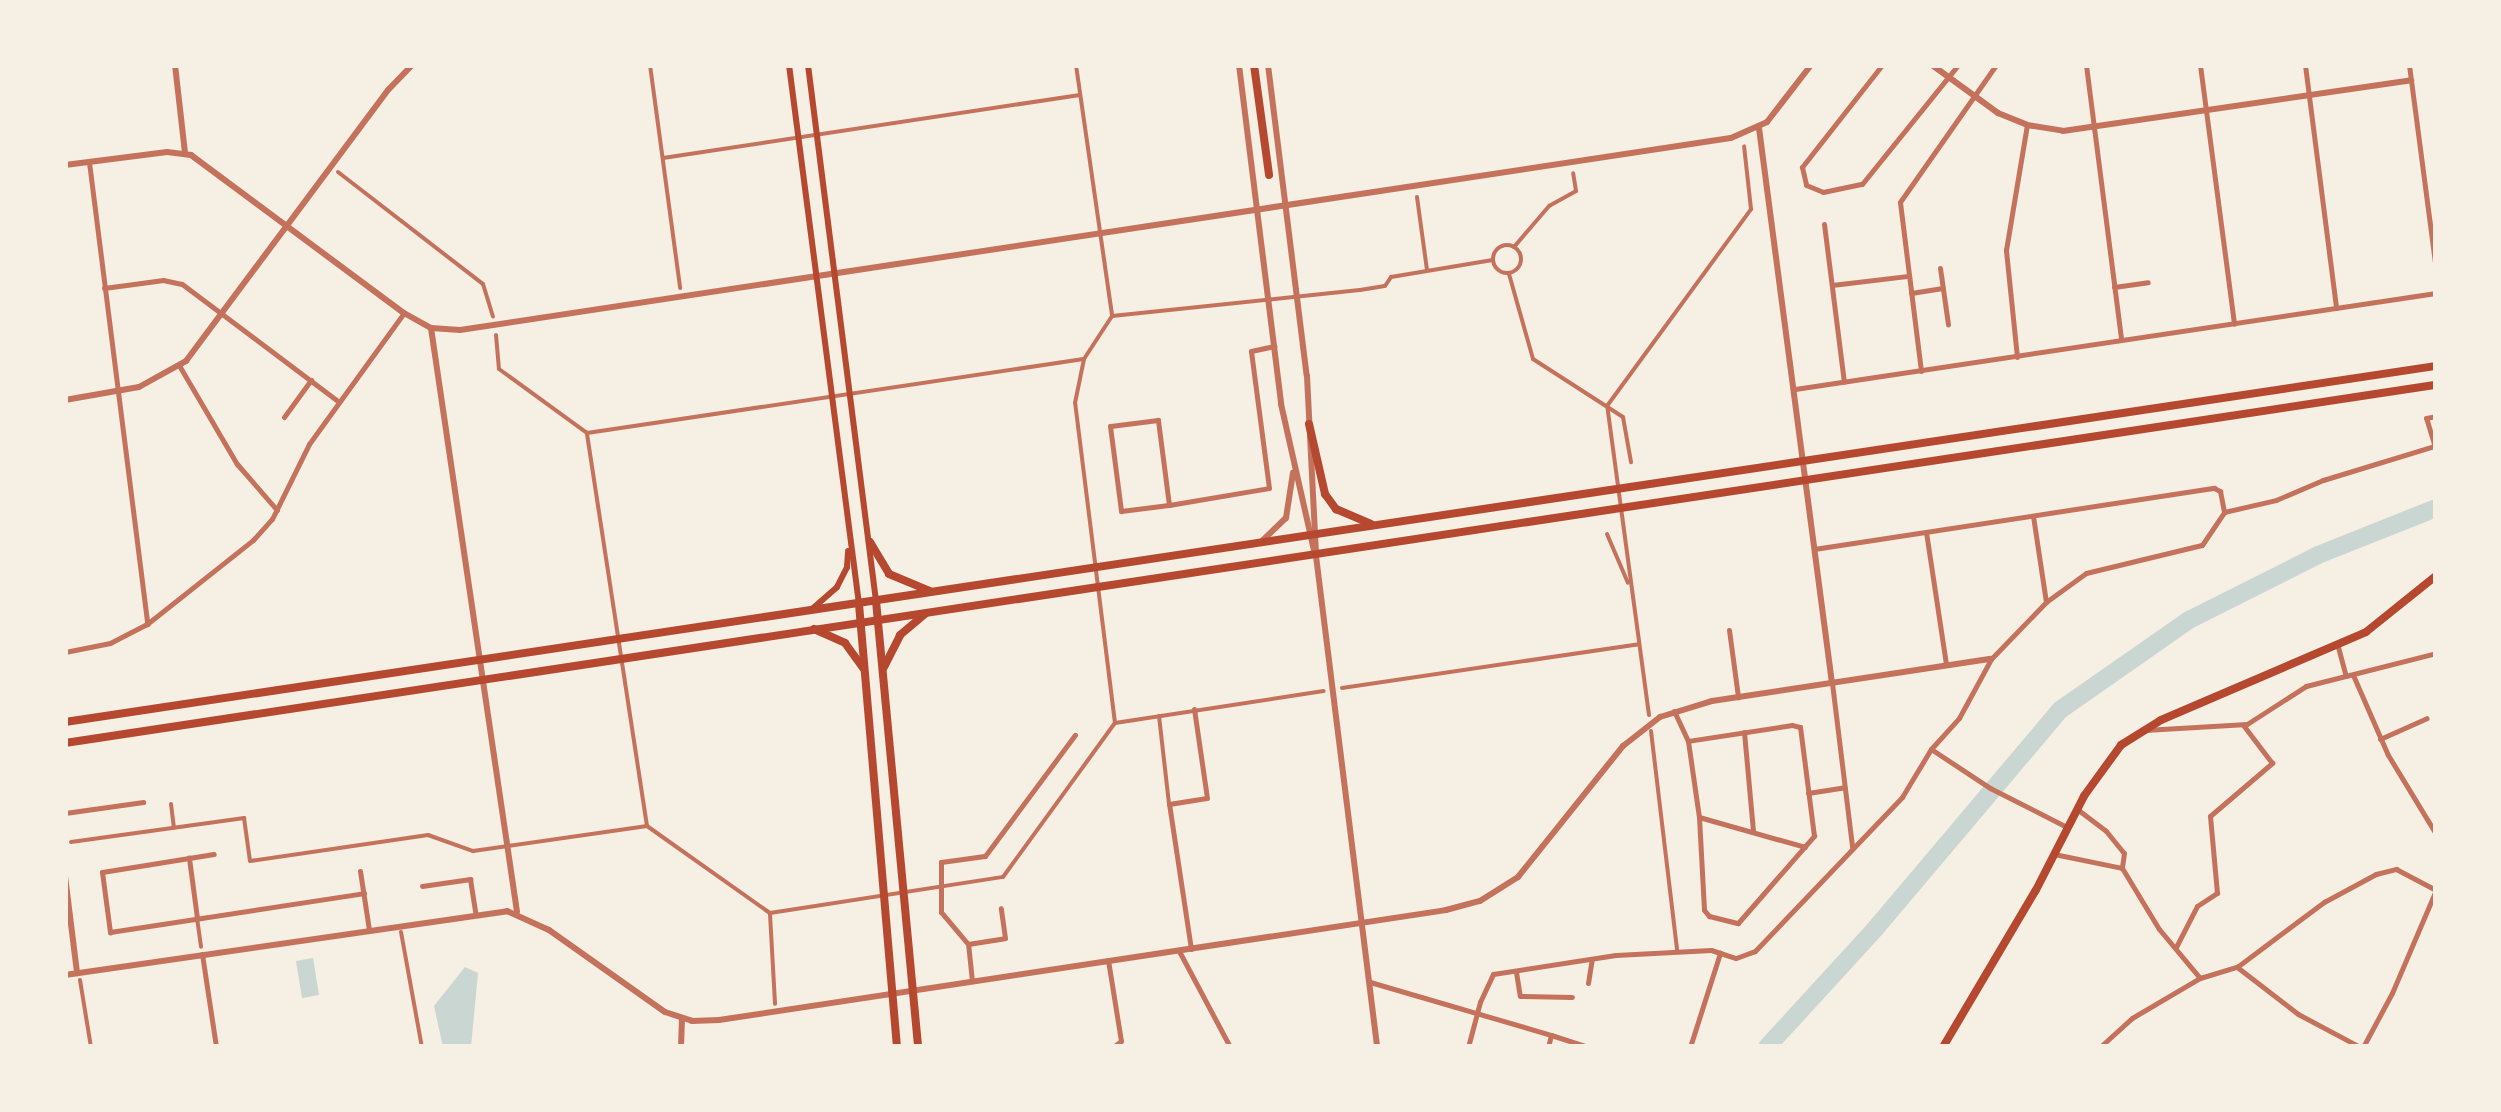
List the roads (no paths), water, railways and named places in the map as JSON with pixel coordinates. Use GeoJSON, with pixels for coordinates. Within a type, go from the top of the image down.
{"type":"FeatureCollection","features":[{"type":"Feature","properties":{"kind":"main road"},"geometry":{"type":"LineString","coordinates":[[788,65],[861,620],[897,1047]]}},
{"type":"Feature","properties":{"kind":"main road"},"geometry":{"type":"LineString","coordinates":[[808,65],[870,542],[918,1047]]}},
{"type":"Feature","properties":{"kind":"main road"},"geometry":{"type":"LineString","coordinates":[[1254,65],[1269,175]]}},
{"type":"Feature","properties":{"kind":"main road"},"geometry":{"type":"LineString","coordinates":[[65,722],[2435,366]]}},
{"type":"Feature","properties":{"kind":"main road"},"geometry":{"type":"LineString","coordinates":[[65,743],[2436,385]]}},
{"type":"Feature","properties":{"kind":"main road"},"geometry":{"type":"LineString","coordinates":[[1309,424],[1325,494],[1336,509],[1376,525]]}},
{"type":"Feature","properties":{"kind":"main road"},"geometry":{"type":"LineString","coordinates":[[808,611],[843,577],[849,539]]}},
{"type":"Feature","properties":{"kind":"main road"},"geometry":{"type":"LineString","coordinates":[[870,542],[894,578],[934,592]]}},
{"type":"Feature","properties":{"kind":"main road"},"geometry":{"type":"LineString","coordinates":[[1943,1047],[2077,809],[2112,756],[2142,730],[2338,646],[2384,622],[2436,576]]}},
{"type":"Feature","properties":{"kind":"main road"},"geometry":{"type":"LineString","coordinates":[[882,670],[900,635],[929,612]]}},
{"type":"Feature","properties":{"kind":"main road"},"geometry":{"type":"LineString","coordinates":[[810,628],[845,643],[866,672]]}},
{"type":"Feature","properties":{"kind":"street"},"geometry":{"type":"LineString","coordinates":[[175,65],[185,153]]}},
{"type":"Feature","properties":{"kind":"street"},"geometry":{"type":"LineString","coordinates":[[65,400],[118,392],[155,381],[180,367],[224,314],[388,90],[412,65]]}},
{"type":"Feature","properties":{"kind":"street"},"geometry":{"type":"LineString","coordinates":[[650,65],[680,288]]}},
{"type":"Feature","properties":{"kind":"street"},"geometry":{"type":"LineString","coordinates":[[71,842],[244,818],[250,861],[428,835],[474,851],[647,826],[770,914],[1003,877],[1115,722],[1075,403],[1084,360],[1112,316],[1076,65]]}},
{"type":"Feature","properties":{"kind":"street"},"geometry":{"type":"LineString","coordinates":[[1238,65],[1274,346],[1294,467],[1316,556],[1377,1047]]}},
{"type":"Feature","properties":{"kind":"street"},"geometry":{"type":"LineString","coordinates":[[1268,65],[1288,206],[1309,424],[1312,534]]}},
{"type":"Feature","properties":{"kind":"street"},"geometry":{"type":"LineString","coordinates":[[65,166],[185,153],[225,176],[404,313],[432,328],[483,328],[1731,138],[1759,128],[1811,65]]}},
{"type":"Feature","properties":{"kind":"street"},"geometry":{"type":"LineString","coordinates":[[1882,65],[1802,167],[1806,185],[1823,192],[1862,184],[1958,65]]}},
{"type":"Feature","properties":{"kind":"street"},"geometry":{"type":"LineString","coordinates":[[1932,65],[1974,96],[2027,125],[2064,131],[2411,80]]}},
{"type":"Feature","properties":{"kind":"street"},"geometry":{"type":"LineString","coordinates":[[1921,372],[1902,196],[1996,65]]}},
{"type":"Feature","properties":{"kind":"street"},"geometry":{"type":"LineString","coordinates":[[2086,65],[2122,341]]}},
{"type":"Feature","properties":{"kind":"street"},"geometry":{"type":"LineString","coordinates":[[2200,65],[2234,324]]}},
{"type":"Feature","properties":{"kind":"street"},"geometry":{"type":"LineString","coordinates":[[2305,65],[2336,308]]}},
{"type":"Feature","properties":{"kind":"street"},"geometry":{"type":"LineString","coordinates":[[2410,65],[2436,270]]}},
{"type":"Feature","properties":{"kind":"street"},"geometry":{"type":"LineString","coordinates":[[663,158],[1078,96]]}},
{"type":"Feature","properties":{"kind":"street"},"geometry":{"type":"LineString","coordinates":[[2016,357],[2006,250],[2027,125]]}},
{"type":"Feature","properties":{"kind":"street"},"geometry":{"type":"LineString","coordinates":[[1759,128],[1852,848]]}},
{"type":"Feature","properties":{"kind":"street"},"geometry":{"type":"LineString","coordinates":[[1649,715],[1607,406],[1751,209],[1744,146]]}},
{"type":"Feature","properties":{"kind":"street"},"geometry":{"type":"LineString","coordinates":[[88,162],[148,624]]}},
{"type":"Feature","properties":{"kind":"street"},"geometry":{"type":"LineString","coordinates":[[338,172],[482,284],[493,316]]}},
{"type":"Feature","properties":{"kind":"street"},"geometry":{"type":"LineString","coordinates":[[1493,260],[1500,247],[1514,246],[1549,206],[1576,190],[1573,173]]}},
{"type":"Feature","properties":{"kind":"street"},"geometry":{"type":"LineString","coordinates":[[1417,197],[1426,270]]}},
{"type":"Feature","properties":{"kind":"street"},"geometry":{"type":"LineString","coordinates":[[1824,224],[1844,382]]}},
{"type":"Feature","properties":{"kind":"street"},"geometry":{"type":"LineString","coordinates":[[1509,274],[1522,262],[1514,246]]}},
{"type":"Feature","properties":{"kind":"street"},"geometry":{"type":"LineString","coordinates":[[1112,316],[1182,307],[1238,306],[1385,286],[1391,276],[1493,260]]}},
{"type":"Feature","properties":{"kind":"street"},"geometry":{"type":"LineString","coordinates":[[1493,260],[1499,272],[1509,274]]}},
{"type":"Feature","properties":{"kind":"street"},"geometry":{"type":"LineString","coordinates":[[1940,268],[1948,324]]}},
{"type":"Feature","properties":{"kind":"street"},"geometry":{"type":"LineString","coordinates":[[1509,274],[1533,359],[1623,417],[1631,462]]}},
{"type":"Feature","properties":{"kind":"street"},"geometry":{"type":"LineString","coordinates":[[1832,285],[1908,276]]}},
{"type":"Feature","properties":{"kind":"street"},"geometry":{"type":"LineString","coordinates":[[104,288],[169,281],[193,290],[338,402]]}},
{"type":"Feature","properties":{"kind":"street"},"geometry":{"type":"LineString","coordinates":[[2114,287],[2148,282]]}},
{"type":"Feature","properties":{"kind":"street"},"geometry":{"type":"LineString","coordinates":[[1910,294],[1943,288]]}},
{"type":"Feature","properties":{"kind":"street"},"geometry":{"type":"LineString","coordinates":[[1794,389],[2436,294]]}},
{"type":"Feature","properties":{"kind":"street"},"geometry":{"type":"LineString","coordinates":[[65,652],[110,643],[148,624],[240,552],[277,510],[309,444],[404,313]]}},
{"type":"Feature","properties":{"kind":"street"},"geometry":{"type":"LineString","coordinates":[[432,328],[517,912]]}},
{"type":"Feature","properties":{"kind":"street"},"geometry":{"type":"LineString","coordinates":[[496,336],[499,369],[587,433],[1084,360]]}},
{"type":"Feature","properties":{"kind":"street"},"geometry":{"type":"LineString","coordinates":[[1169,505],[1158,420],[1110,426],[1121,511],[1169,505],[1269,488],[1251,351],[1274,346]]}},
{"type":"Feature","properties":{"kind":"street"},"geometry":{"type":"LineString","coordinates":[[180,367],[237,464],[277,510]]}},
{"type":"Feature","properties":{"kind":"street"},"geometry":{"type":"LineString","coordinates":[[284,417],[312,380]]}},
{"type":"Feature","properties":{"kind":"street"},"geometry":{"type":"LineString","coordinates":[[1468,1047],[1477,1010],[1493,974],[1592,959],[1678,952],[1720,952],[1736,958],[1755,951],[1902,797],[1931,749],[1959,718],[1991,659],[2046,602],[2086,574],[2202,545],[2224,512],[2276,500],[2322,480],[2435,447],[2426,418],[2436,416]]}},
{"type":"Feature","properties":{"kind":"street"},"geometry":{"type":"LineString","coordinates":[[587,433],[647,826]]}},
{"type":"Feature","properties":{"kind":"street"},"geometry":{"type":"LineString","coordinates":[[1261,541],[1286,518],[1294,467]]}},
{"type":"Feature","properties":{"kind":"street"},"geometry":{"type":"LineString","coordinates":[[1814,549],[2214,488],[2220,490],[2224,512]]}},
{"type":"Feature","properties":{"kind":"street"},"geometry":{"type":"LineString","coordinates":[[2032,516],[2046,602]]}},
{"type":"Feature","properties":{"kind":"street"},"geometry":{"type":"LineString","coordinates":[[1926,532],[1946,666]]}},
{"type":"Feature","properties":{"kind":"street"},"geometry":{"type":"LineString","coordinates":[[1607,534],[1614,558],[1631,587]]}},
{"type":"Feature","properties":{"kind":"street"},"geometry":{"type":"LineString","coordinates":[[1729,630],[1738,697]]}},
{"type":"Feature","properties":{"kind":"street"},"geometry":{"type":"LineString","coordinates":[[1342,688],[1639,644]]}},
{"type":"Feature","properties":{"kind":"street"},"geometry":{"type":"LineString","coordinates":[[2338,646],[2380,738],[2436,834]]}},
{"type":"Feature","properties":{"kind":"street"},"geometry":{"type":"LineString","coordinates":[[2142,730],[2243,725],[2306,686],[2436,653]]}},
{"type":"Feature","properties":{"kind":"street"},"geometry":{"type":"LineString","coordinates":[[65,975],[79,976],[201,951],[517,912],[550,930],[665,1012],[682,1018],[719,1020],[1462,906],[1502,888],[1534,862],[1623,746],[1674,711],[1738,697],[1991,659]]}},
{"type":"Feature","properties":{"kind":"street"},"geometry":{"type":"LineString","coordinates":[[1115,722],[1324,691]]}},
{"type":"Feature","properties":{"kind":"street"},"geometry":{"type":"LineString","coordinates":[[1170,804],[1207,798],[1194,709]]}},
{"type":"Feature","properties":{"kind":"street"},"geometry":{"type":"LineString","coordinates":[[1674,711],[1688,741],[1699,817],[1704,910],[1709,916],[1740,922],[1814,834],[1799,725],[1688,741]]}},
{"type":"Feature","properties":{"kind":"street"},"geometry":{"type":"LineString","coordinates":[[1159,716],[1190,948]]}},
{"type":"Feature","properties":{"kind":"street"},"geometry":{"type":"LineString","coordinates":[[2380,738],[2427,718]]}},
{"type":"Feature","properties":{"kind":"street"},"geometry":{"type":"LineString","coordinates":[[2176,947],[2197,906],[2217,893],[2210,816],[2272,763],[2243,725]]}},
{"type":"Feature","properties":{"kind":"street"},"geometry":{"type":"LineString","coordinates":[[1650,732],[1678,952]]}},
{"type":"Feature","properties":{"kind":"street"},"geometry":{"type":"LineString","coordinates":[[1744,732],[1753,830]]}},
{"type":"Feature","properties":{"kind":"street"},"geometry":{"type":"LineString","coordinates":[[972,981],[968,944],[941,912],[937,872],[941,862],[985,856],[1076,734]]}},
{"type":"Feature","properties":{"kind":"street"},"geometry":{"type":"LineString","coordinates":[[1931,749],[1990,788],[2067,827]]}},
{"type":"Feature","properties":{"kind":"street"},"geometry":{"type":"LineString","coordinates":[[1808,792],[1845,787]]}},
{"type":"Feature","properties":{"kind":"street"},"geometry":{"type":"LineString","coordinates":[[65,813],[143,802]]}},
{"type":"Feature","properties":{"kind":"street"},"geometry":{"type":"LineString","coordinates":[[171,804],[174,828]]}},
{"type":"Feature","properties":{"kind":"street"},"geometry":{"type":"LineString","coordinates":[[2077,809],[2106,831],[2124,852],[2122,868],[2200,978]]}},
{"type":"Feature","properties":{"kind":"street"},"geometry":{"type":"LineString","coordinates":[[1699,817],[1806,847]]}},
{"type":"Feature","properties":{"kind":"street"},"geometry":{"type":"LineString","coordinates":[[214,854],[102,872],[110,932],[364,893]]}},
{"type":"Feature","properties":{"kind":"street"},"geometry":{"type":"LineString","coordinates":[[2054,854],[2122,868]]}},
{"type":"Feature","properties":{"kind":"street"},"geometry":{"type":"LineString","coordinates":[[189,858],[216,1047]]}},
{"type":"Feature","properties":{"kind":"street"},"geometry":{"type":"LineString","coordinates":[[2100,1047],[2132,1018],[2200,978],[2236,966],[2324,902],[2376,874],[2396,869],[2436,890],[2392,993],[2361,1047],[2298,1014],[2236,966]]}},
{"type":"Feature","properties":{"kind":"street"},"geometry":{"type":"LineString","coordinates":[[360,871],[369,930]]}},
{"type":"Feature","properties":{"kind":"street"},"geometry":{"type":"LineString","coordinates":[[65,876],[91,1047]]}},
{"type":"Feature","properties":{"kind":"street"},"geometry":{"type":"LineString","coordinates":[[422,886],[470,879],[476,915]]}},
{"type":"Feature","properties":{"kind":"street"},"geometry":{"type":"LineString","coordinates":[[968,944],[1005,938],[1001,908]]}},
{"type":"Feature","properties":{"kind":"street"},"geometry":{"type":"LineString","coordinates":[[770,914],[775,1004]]}},
{"type":"Feature","properties":{"kind":"street"},"geometry":{"type":"LineString","coordinates":[[401,932],[422,1047]]}},
{"type":"Feature","properties":{"kind":"street"},"geometry":{"type":"LineString","coordinates":[[1179,950],[1230,1047]]}},
{"type":"Feature","properties":{"kind":"street"},"geometry":{"type":"LineString","coordinates":[[1690,1047],[1720,952]]}},
{"type":"Feature","properties":{"kind":"street"},"geometry":{"type":"LineString","coordinates":[[1588,982],[1592,959]]}},
{"type":"Feature","properties":{"kind":"street"},"geometry":{"type":"LineString","coordinates":[[1108,960],[1121,1041],[1114,1047]]}},
{"type":"Feature","properties":{"kind":"street"},"geometry":{"type":"LineString","coordinates":[[1516,971],[1520,996],[1572,997]]}},
{"type":"Feature","properties":{"kind":"street"},"geometry":{"type":"LineString","coordinates":[[1370,982],[1477,1010],[1587,1047]]}},
{"type":"Feature","properties":{"kind":"street"},"geometry":{"type":"LineString","coordinates":[[681,1047],[682,1018]]}},
{"type":"Feature","properties":{"kind":"street"},"geometry":{"type":"LineString","coordinates":[[1548,1047],[1551,1035]]}},
{"type":"Feature","properties":{"kind":"waterway"},"geometry":{"type":"LineString","coordinates":[[1767,1047],[1875,929],[2060,710],[2189,620],[2318,555],[2436,508]]}}]}
